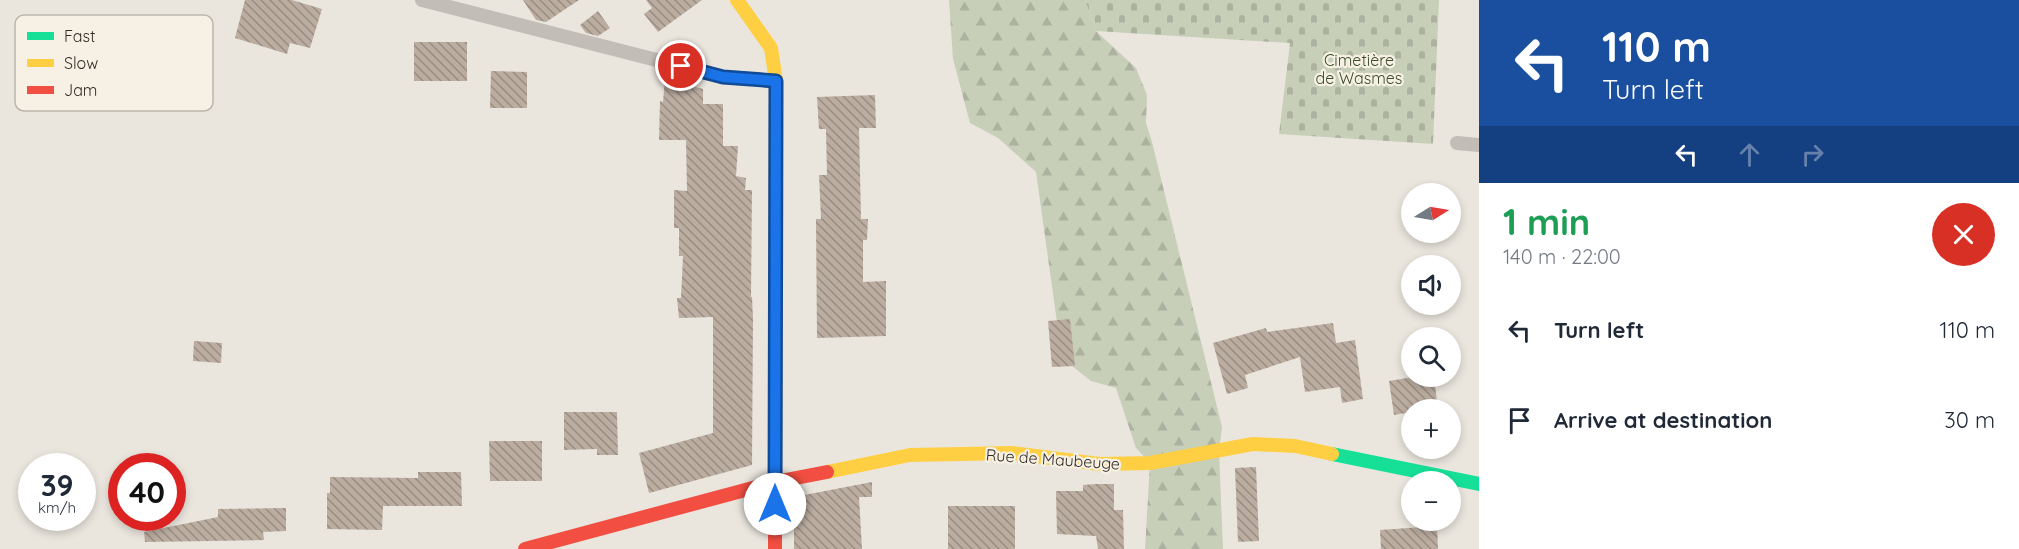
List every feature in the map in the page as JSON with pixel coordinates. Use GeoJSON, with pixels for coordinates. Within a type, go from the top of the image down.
{"type":"FeatureCollection","features":[{"type":"Feature","properties":{"kind":"street"},"geometry":{"type":"LineString","coordinates":[[737,0],[771,48],[776,81],[775,549]]}},
{"type":"Feature","properties":{"kind":"street","name":"Rue de Maubeuge"},"geometry":{"type":"LineString","coordinates":[[525,549],[775,482],[910,455],[1011,453],[1099,464],[1150,464],[1253,444],[1295,446],[1479,484]]}},
{"type":"Feature","properties":{"kind":"lane"},"geometry":{"type":"LineString","coordinates":[[422,0],[723,77],[776,81]]}},
{"type":"Feature","properties":{"kind":"lane"},"geometry":{"type":"LineString","coordinates":[[1457,143],[1479,145]]}},
{"type":"Feature","properties":{"kind":"green space"},"geometry":{"type":"Polygon","coordinates":[[[949,0],[1085,0],[1096,31],[1136,68],[1147,95],[1146,123],[1222,427],[1219,451],[1223,549],[1145,549],[1150,463],[1136,448],[1116,388],[1091,381],[1062,358],[1036,172],[998,138],[970,123],[953,59],[949,0]]]}},
{"type":"Feature","properties":{"kind":"green space","name":"Cimetière de Wasmes"},"geometry":{"type":"Polygon","coordinates":[[[1085,0],[1439,0],[1433,144],[1279,134],[1290,43],[1096,31],[1085,0]]]}},
{"type":"Feature","properties":{"kind":"building"},"geometry":{"type":"Polygon","coordinates":[[[245,0],[292,0],[322,9],[310,48],[290,43],[287,54],[235,38],[245,0]]]}},
{"type":"Feature","properties":{"kind":"building"},"geometry":{"type":"Polygon","coordinates":[[[523,0],[579,0],[546,22],[536,20],[523,0]]]}},
{"type":"Feature","properties":{"kind":"building"},"geometry":{"type":"Polygon","coordinates":[[[646,0],[702,0],[658,32],[644,14],[652,8],[646,0]]]}},
{"type":"Feature","properties":{"kind":"building"},"geometry":{"type":"Polygon","coordinates":[[[598,11],[610,28],[598,36],[586,33],[580,25],[598,11]]]}},
{"type":"Feature","properties":{"kind":"building"},"geometry":{"type":"Polygon","coordinates":[[[414,42],[467,42],[467,81],[414,81],[414,42]]]}},
{"type":"Feature","properties":{"kind":"building"},"geometry":{"type":"Polygon","coordinates":[[[491,71],[527,72],[527,108],[490,108],[491,71]]]}},
{"type":"Feature","properties":{"kind":"building"},"geometry":{"type":"Polygon","coordinates":[[[665,79],[703,89],[703,104],[723,104],[723,146],[738,146],[736,176],[746,178],[745,190],[752,190],[752,465],[649,493],[639,453],[713,433],[713,317],[679,318],[677,298],[681,298],[683,256],[679,256],[679,228],[674,228],[674,190],[687,191],[686,140],[659,140],[660,101],[663,102],[665,79]]]}},
{"type":"Feature","properties":{"kind":"building"},"geometry":{"type":"Polygon","coordinates":[[[875,95],[876,128],[859,128],[861,219],[868,219],[867,240],[863,240],[863,282],[886,281],[886,336],[817,338],[816,219],[821,219],[819,175],[827,175],[826,129],[819,129],[817,97],[875,95]]]}},
{"type":"Feature","properties":{"kind":"building"},"geometry":{"type":"Polygon","coordinates":[[[1070,319],[1075,366],[1052,367],[1048,321],[1070,319]]]}},
{"type":"Feature","properties":{"kind":"building"},"geometry":{"type":"Polygon","coordinates":[[[1333,323],[1336,343],[1355,340],[1363,399],[1342,403],[1340,387],[1305,392],[1300,357],[1245,375],[1248,388],[1227,394],[1213,343],[1266,328],[1267,332],[1333,323]]]}},
{"type":"Feature","properties":{"kind":"building"},"geometry":{"type":"Polygon","coordinates":[[[194,341],[222,343],[221,363],[193,361],[194,341]]]}},
{"type":"Feature","properties":{"kind":"building"},"geometry":{"type":"Polygon","coordinates":[[[1401,379],[1401,387],[1435,387],[1437,399],[1401,399],[1401,414],[1394,415],[1389,381],[1401,379]]]}},
{"type":"Feature","properties":{"kind":"building"},"geometry":{"type":"Polygon","coordinates":[[[564,412],[617,412],[618,455],[597,455],[597,449],[564,450],[564,412]]]}},
{"type":"Feature","properties":{"kind":"building"},"geometry":{"type":"Polygon","coordinates":[[[489,441],[542,441],[542,481],[490,481],[489,441]]]}},
{"type":"Feature","properties":{"kind":"building"},"geometry":{"type":"Polygon","coordinates":[[[1256,467],[1259,541],[1238,542],[1235,468],[1256,467]]]}},
{"type":"Feature","properties":{"kind":"building"},"geometry":{"type":"Polygon","coordinates":[[[418,472],[461,472],[462,506],[383,506],[382,530],[327,529],[327,493],[330,493],[330,477],[418,478],[418,472]]]}},
{"type":"Feature","properties":{"kind":"building"},"geometry":{"type":"Polygon","coordinates":[[[872,482],[872,497],[859,497],[862,549],[794,549],[794,497],[872,482]]]}},
{"type":"Feature","properties":{"kind":"building"},"geometry":{"type":"Polygon","coordinates":[[[1114,484],[1114,510],[1123,510],[1124,549],[1098,549],[1096,536],[1057,534],[1056,491],[1083,491],[1083,485],[1114,484]]]}},
{"type":"Feature","properties":{"kind":"building"},"geometry":{"type":"Polygon","coordinates":[[[948,506],[1015,506],[1015,549],[948,549],[948,506]]]}},
{"type":"Feature","properties":{"kind":"building"},"geometry":{"type":"Polygon","coordinates":[[[286,508],[286,531],[263,532],[264,540],[145,542],[144,532],[186,531],[186,523],[218,517],[218,509],[286,508]]]}},
{"type":"Feature","properties":{"kind":"building"},"geometry":{"type":"Polygon","coordinates":[[[1401,529],[1401,531],[1437,531],[1438,549],[1381,549],[1380,530],[1401,529]]]}},
{"type":"Feature","properties":{"kind":"traffic: fast"},"geometry":{"type":"LineString","coordinates":[[1332,454],[1479,484]]}},
{"type":"Feature","properties":{"kind":"traffic: slow"},"geometry":{"type":"LineString","coordinates":[[737,0],[771,48],[776,81],[775,411]]}},
{"type":"Feature","properties":{"kind":"traffic: slow"},"geometry":{"type":"LineString","coordinates":[[827,472],[910,455],[1011,453],[1099,464],[1150,463],[1253,444],[1295,446],[1332,454]]}},
{"type":"Feature","properties":{"kind":"traffic: jam"},"geometry":{"type":"LineString","coordinates":[[775,411],[775,549]]}},
{"type":"Feature","properties":{"kind":"traffic: jam"},"geometry":{"type":"LineString","coordinates":[[525,549],[775,482],[827,472]]}},
{"type":"Feature","properties":{"kind":"route"},"geometry":{"type":"LineString","coordinates":[[681,66],[723,77],[776,81],[775,504]]}}]}
